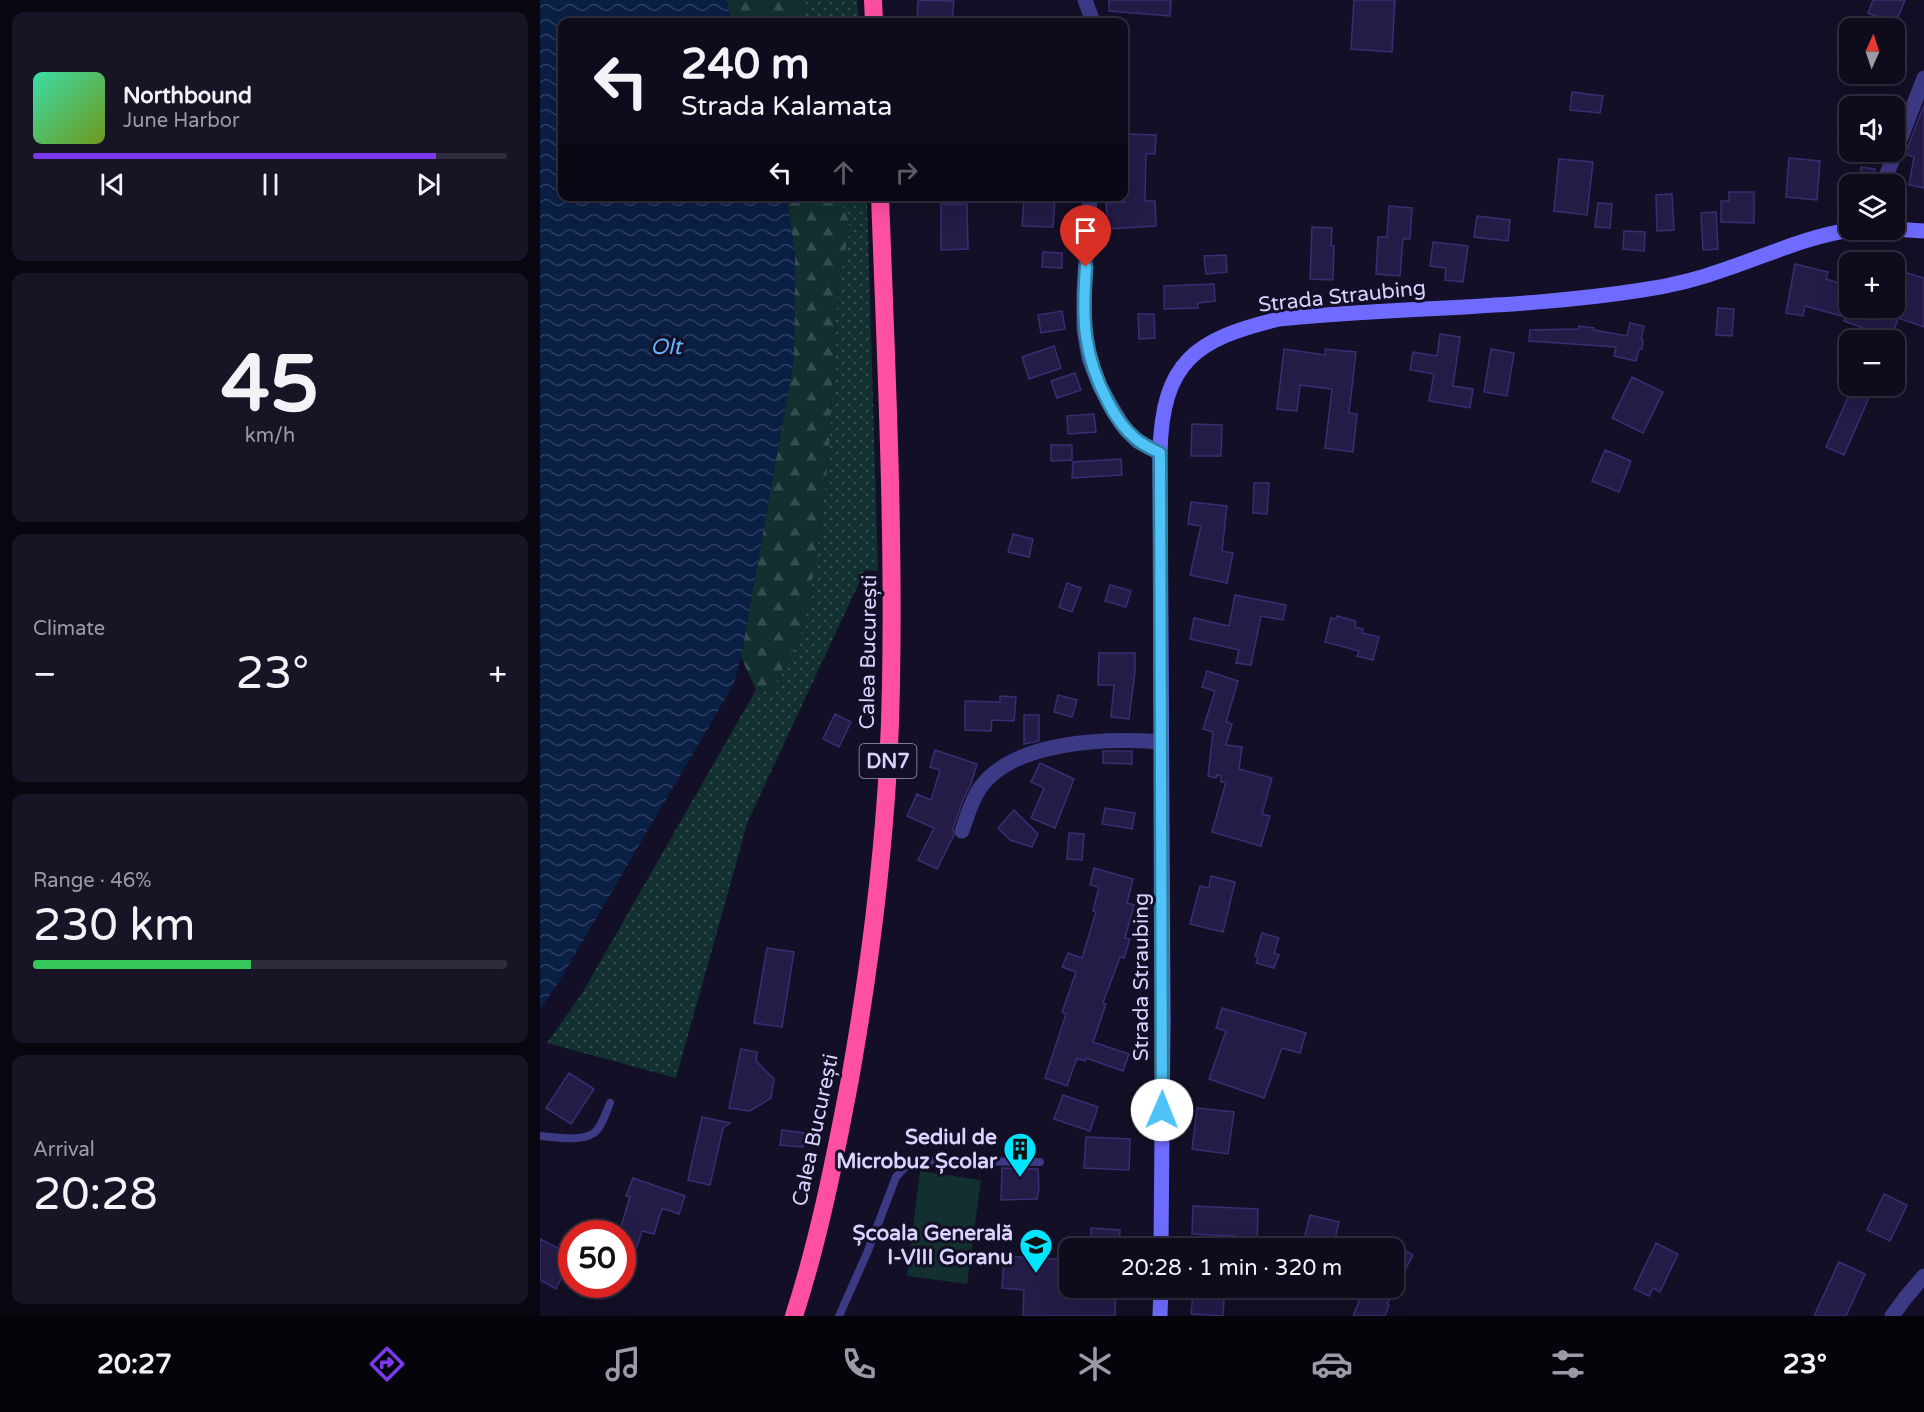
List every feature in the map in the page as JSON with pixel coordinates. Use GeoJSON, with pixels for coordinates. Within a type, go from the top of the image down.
{"type":"FeatureCollection","features":[{"type":"Feature","properties":{"kind":"highway"},"geometry":{"type":"LineString","coordinates":[[873,0],[874,18]]}},
{"type":"Feature","properties":{"kind":"highway","name":"Calea București"},"geometry":{"type":"LineString","coordinates":[[794,1316],[828,1186],[860,1022],[879,876],[887,785],[892,592],[880,201]]}},
{"type":"Feature","properties":{"kind":"main road"},"geometry":{"type":"LineString","coordinates":[[1905,230],[1924,231]]}},
{"type":"Feature","properties":{"kind":"main road","name":"Strada Straubing"},"geometry":{"type":"LineString","coordinates":[[1161,1238],[1163,1007],[1160,453],[1162,417],[1166,397],[1174,378],[1186,363],[1221,336],[1245,327],[1280,319],[1542,302],[1642,291],[1724,270],[1810,239],[1839,233]]}},
{"type":"Feature","properties":{"kind":"main road"},"geometry":{"type":"LineString","coordinates":[[1161,1298],[1161,1316]]}},
{"type":"Feature","properties":{"kind":"street"},"geometry":{"type":"LineString","coordinates":[[1085,0],[1092,18]]}},
{"type":"Feature","properties":{"kind":"street"},"geometry":{"type":"LineString","coordinates":[[1887,174],[1924,78]]}},
{"type":"Feature","properties":{"kind":"street"},"geometry":{"type":"LineString","coordinates":[[1090,201],[1084,291],[1084,330],[1089,358],[1100,387],[1125,429],[1137,441],[1160,453]]}},
{"type":"Feature","properties":{"kind":"street"},"geometry":{"type":"LineString","coordinates":[[962,831],[971,805],[980,789],[1003,767],[1023,758],[1075,744],[1107,741],[1161,742]]}},
{"type":"Feature","properties":{"kind":"street"},"geometry":{"type":"LineString","coordinates":[[1892,1316],[1924,1276]]}},
{"type":"Feature","properties":{"kind":"lane"},"geometry":{"type":"LineString","coordinates":[[540,1136],[580,1138],[594,1132],[602,1123],[610,1103]]}},
{"type":"Feature","properties":{"kind":"lane"},"geometry":{"type":"LineString","coordinates":[[838,1316],[867,1253],[896,1177],[907,1165],[922,1161],[1040,1162]]}},
{"type":"Feature","properties":{"kind":"green space"},"geometry":{"type":"Polygon","coordinates":[[[727,0],[802,0],[804,18],[730,18],[727,0]]]}},
{"type":"Feature","properties":{"kind":"green space"},"geometry":{"type":"Polygon","coordinates":[[[802,0],[857,0],[859,18],[804,18],[802,0]]]}},
{"type":"Feature","properties":{"kind":"green space"},"geometry":{"type":"Polygon","coordinates":[[[788,201],[840,201],[848,219],[849,233],[838,283],[829,450],[823,510],[809,603],[800,637],[779,678],[771,689],[765,691],[756,690],[741,657],[794,358],[795,255],[788,201]]]}},
{"type":"Feature","properties":{"kind":"green space"},"geometry":{"type":"Polygon","coordinates":[[[840,201],[867,201],[878,571],[865,570],[748,821],[676,1078],[547,1043],[581,995],[756,690],[771,689],[800,637],[809,603],[823,510],[829,450],[838,283],[849,233],[848,219],[840,201]]]}},
{"type":"Feature","properties":{"kind":"green space"},"geometry":{"type":"Polygon","coordinates":[[[920,1171],[981,1180],[967,1284],[907,1276],[920,1171]]]}},
{"type":"Feature","properties":{"kind":"water","name":"Olt"},"geometry":{"type":"Polygon","coordinates":[[[540,0],[727,0],[730,18],[558,18],[558,201],[788,201],[795,255],[794,358],[741,657],[734,684],[559,982],[540,1010],[540,0]]]}},
{"type":"Feature","properties":{"kind":"pier"},"geometry":{"type":"Polygon","coordinates":[[[741,657],[743,662],[736,686],[561,984],[540,1013],[734,684],[741,657]]]}},
{"type":"Feature","properties":{"kind":"building"},"geometry":{"type":"Polygon","coordinates":[[[918,0],[954,1],[952,18],[917,18],[918,0]]]}},
{"type":"Feature","properties":{"kind":"building"},"geometry":{"type":"Polygon","coordinates":[[[1109,0],[1171,0],[1170,16],[1109,11],[1109,0]]]}},
{"type":"Feature","properties":{"kind":"building"},"geometry":{"type":"Polygon","coordinates":[[[1354,0],[1395,0],[1392,52],[1351,49],[1354,0]]]}},
{"type":"Feature","properties":{"kind":"building"},"geometry":{"type":"Polygon","coordinates":[[[1873,0],[1905,0],[1898,18],[1880,18],[1868,13],[1873,0]]]}},
{"type":"Feature","properties":{"kind":"building"},"geometry":{"type":"Polygon","coordinates":[[[1572,92],[1603,96],[1600,113],[1570,110],[1572,92]]]}},
{"type":"Feature","properties":{"kind":"building"},"geometry":{"type":"Polygon","coordinates":[[[1924,105],[1924,188],[1909,185],[1914,157],[1905,154],[1924,105]]]}},
{"type":"Feature","properties":{"kind":"building"},"geometry":{"type":"Polygon","coordinates":[[[1128,134],[1156,135],[1155,154],[1146,154],[1145,201],[1155,201],[1156,226],[1108,229],[1106,203],[1128,201],[1128,134]]]}},
{"type":"Feature","properties":{"kind":"building"},"geometry":{"type":"Polygon","coordinates":[[[1789,158],[1820,161],[1817,200],[1786,197],[1789,158]]]}},
{"type":"Feature","properties":{"kind":"building"},"geometry":{"type":"Polygon","coordinates":[[[1559,159],[1593,162],[1587,215],[1554,211],[1559,159]]]}},
{"type":"Feature","properties":{"kind":"building"},"geometry":{"type":"Polygon","coordinates":[[[1861,167],[1875,169],[1874,174],[1860,174],[1861,167]]]}},
{"type":"Feature","properties":{"kind":"building"},"geometry":{"type":"Polygon","coordinates":[[[1729,192],[1754,192],[1754,223],[1721,222],[1721,201],[1729,201],[1729,192]]]}},
{"type":"Feature","properties":{"kind":"building"},"geometry":{"type":"Polygon","coordinates":[[[1672,194],[1674,230],[1657,231],[1656,195],[1672,194]]]}},
{"type":"Feature","properties":{"kind":"building"},"geometry":{"type":"Polygon","coordinates":[[[1024,201],[1055,201],[1053,227],[1022,226],[1024,201]]]}},
{"type":"Feature","properties":{"kind":"building"},"geometry":{"type":"Polygon","coordinates":[[[1598,203],[1612,204],[1610,228],[1595,227],[1598,203]]]}},
{"type":"Feature","properties":{"kind":"building"},"geometry":{"type":"Polygon","coordinates":[[[941,204],[967,204],[968,249],[941,250],[941,204]]]}},
{"type":"Feature","properties":{"kind":"building"},"geometry":{"type":"Polygon","coordinates":[[[1389,206],[1412,208],[1410,239],[1403,239],[1400,276],[1376,274],[1378,237],[1387,237],[1389,206]]]}},
{"type":"Feature","properties":{"kind":"building"},"geometry":{"type":"Polygon","coordinates":[[[1716,212],[1718,249],[1703,250],[1701,213],[1716,212]]]}},
{"type":"Feature","properties":{"kind":"building"},"geometry":{"type":"Polygon","coordinates":[[[1477,216],[1510,220],[1508,241],[1474,237],[1477,216]]]}},
{"type":"Feature","properties":{"kind":"building"},"geometry":{"type":"Polygon","coordinates":[[[1312,227],[1332,228],[1333,280],[1310,279],[1312,227]]]}},
{"type":"Feature","properties":{"kind":"building"},"geometry":{"type":"Polygon","coordinates":[[[1624,231],[1645,232],[1644,251],[1623,249],[1624,231]]]}},
{"type":"Feature","properties":{"kind":"building"},"geometry":{"type":"Polygon","coordinates":[[[1433,242],[1468,246],[1463,282],[1445,280],[1446,268],[1430,266],[1433,242]]]}},
{"type":"Feature","properties":{"kind":"building"},"geometry":{"type":"Polygon","coordinates":[[[1043,252],[1062,253],[1062,268],[1042,267],[1043,252]]]}},
{"type":"Feature","properties":{"kind":"building"},"geometry":{"type":"Polygon","coordinates":[[[1226,255],[1227,272],[1206,274],[1204,256],[1226,255]]]}},
{"type":"Feature","properties":{"kind":"building"},"geometry":{"type":"Polygon","coordinates":[[[1795,264],[1828,272],[1826,279],[1839,283],[1839,315],[1805,306],[1803,316],[1786,313],[1795,264]]]}},
{"type":"Feature","properties":{"kind":"building"},"geometry":{"type":"Polygon","coordinates":[[[1905,272],[1924,278],[1924,327],[1898,318],[1905,318],[1905,272]]]}},
{"type":"Feature","properties":{"kind":"building"},"geometry":{"type":"Polygon","coordinates":[[[1214,284],[1215,301],[1198,303],[1198,308],[1164,309],[1164,286],[1214,284]]]}},
{"type":"Feature","properties":{"kind":"building"},"geometry":{"type":"Polygon","coordinates":[[[1718,308],[1734,309],[1732,336],[1716,335],[1718,308]]]}},
{"type":"Feature","properties":{"kind":"building"},"geometry":{"type":"Polygon","coordinates":[[[1062,311],[1065,329],[1041,333],[1038,315],[1062,311]]]}},
{"type":"Feature","properties":{"kind":"building"},"geometry":{"type":"Polygon","coordinates":[[[1138,314],[1154,314],[1155,338],[1139,339],[1138,314]]]}},
{"type":"Feature","properties":{"kind":"building"},"geometry":{"type":"Polygon","coordinates":[[[1845,318],[1898,318],[1894,330],[1866,330],[1844,321],[1845,318]]]}},
{"type":"Feature","properties":{"kind":"building"},"geometry":{"type":"Polygon","coordinates":[[[1630,323],[1644,326],[1641,339],[1643,340],[1642,349],[1639,349],[1636,361],[1614,356],[1616,347],[1529,341],[1530,330],[1579,329],[1579,326],[1627,336],[1630,323]]]}},
{"type":"Feature","properties":{"kind":"building"},"geometry":{"type":"Polygon","coordinates":[[[1440,334],[1460,337],[1453,386],[1473,389],[1470,408],[1429,401],[1434,374],[1410,370],[1413,352],[1437,356],[1440,334]]]}},
{"type":"Feature","properties":{"kind":"building"},"geometry":{"type":"Polygon","coordinates":[[[1054,346],[1061,368],[1029,379],[1022,357],[1054,346]]]}},
{"type":"Feature","properties":{"kind":"building"},"geometry":{"type":"Polygon","coordinates":[[[1284,349],[1325,355],[1325,349],[1356,352],[1349,413],[1357,414],[1353,452],[1325,448],[1332,389],[1300,385],[1297,411],[1277,409],[1284,349]]]}},
{"type":"Feature","properties":{"kind":"building"},"geometry":{"type":"Polygon","coordinates":[[[1491,349],[1514,353],[1507,396],[1484,392],[1491,349]]]}},
{"type":"Feature","properties":{"kind":"building"},"geometry":{"type":"Polygon","coordinates":[[[1075,373],[1081,390],[1057,398],[1051,381],[1075,373]]]}},
{"type":"Feature","properties":{"kind":"building"},"geometry":{"type":"Polygon","coordinates":[[[1632,377],[1663,392],[1643,433],[1612,418],[1632,377]]]}},
{"type":"Feature","properties":{"kind":"building"},"geometry":{"type":"Polygon","coordinates":[[[1849,396],[1870,396],[1844,455],[1826,447],[1849,396]]]}},
{"type":"Feature","properties":{"kind":"building"},"geometry":{"type":"Polygon","coordinates":[[[1094,414],[1096,432],[1068,434],[1067,416],[1094,414]]]}},
{"type":"Feature","properties":{"kind":"building"},"geometry":{"type":"Polygon","coordinates":[[[1192,424],[1222,425],[1221,456],[1191,456],[1192,424]]]}},
{"type":"Feature","properties":{"kind":"building"},"geometry":{"type":"Polygon","coordinates":[[[1051,445],[1072,445],[1072,460],[1051,461],[1051,445]]]}},
{"type":"Feature","properties":{"kind":"building"},"geometry":{"type":"Polygon","coordinates":[[[1605,450],[1631,461],[1619,492],[1592,481],[1605,450]]]}},
{"type":"Feature","properties":{"kind":"building"},"geometry":{"type":"Polygon","coordinates":[[[1121,459],[1122,475],[1072,478],[1073,462],[1121,459]]]}},
{"type":"Feature","properties":{"kind":"building"},"geometry":{"type":"Polygon","coordinates":[[[1254,483],[1269,483],[1267,514],[1253,513],[1254,483]]]}},
{"type":"Feature","properties":{"kind":"building"},"geometry":{"type":"Polygon","coordinates":[[[1191,502],[1227,506],[1222,551],[1233,553],[1227,583],[1190,575],[1201,526],[1188,524],[1191,502]]]}},
{"type":"Feature","properties":{"kind":"building"},"geometry":{"type":"Polygon","coordinates":[[[1013,534],[1033,539],[1029,557],[1008,552],[1013,534]]]}},
{"type":"Feature","properties":{"kind":"building"},"geometry":{"type":"Polygon","coordinates":[[[1067,583],[1081,588],[1072,612],[1059,607],[1067,583]]]}},
{"type":"Feature","properties":{"kind":"building"},"geometry":{"type":"Polygon","coordinates":[[[1110,585],[1131,591],[1126,607],[1105,601],[1110,585]]]}},
{"type":"Feature","properties":{"kind":"building"},"geometry":{"type":"Polygon","coordinates":[[[1235,595],[1286,605],[1283,620],[1261,616],[1251,665],[1236,663],[1239,650],[1190,639],[1194,618],[1229,626],[1235,595]]]}},
{"type":"Feature","properties":{"kind":"building"},"geometry":{"type":"Polygon","coordinates":[[[1337,616],[1356,621],[1355,627],[1363,629],[1362,633],[1379,637],[1373,660],[1357,656],[1359,651],[1325,642],[1331,618],[1336,619],[1337,616]]]}},
{"type":"Feature","properties":{"kind":"building"},"geometry":{"type":"Polygon","coordinates":[[[1099,653],[1135,653],[1129,719],[1111,717],[1114,685],[1098,685],[1099,653]]]}},
{"type":"Feature","properties":{"kind":"building"},"geometry":{"type":"Polygon","coordinates":[[[1207,671],[1238,681],[1226,722],[1232,724],[1226,745],[1242,747],[1239,769],[1272,778],[1262,814],[1270,816],[1261,846],[1212,832],[1226,782],[1221,782],[1221,776],[1217,775],[1216,778],[1208,776],[1213,732],[1203,729],[1215,691],[1202,687],[1207,671]]]}},
{"type":"Feature","properties":{"kind":"building"},"geometry":{"type":"Polygon","coordinates":[[[1058,695],[1077,700],[1072,717],[1054,712],[1058,695]]]}},
{"type":"Feature","properties":{"kind":"building"},"geometry":{"type":"Polygon","coordinates":[[[1000,696],[1016,697],[1014,721],[992,720],[991,731],[965,730],[965,701],[1000,702],[1000,696]]]}},
{"type":"Feature","properties":{"kind":"building"},"geometry":{"type":"Polygon","coordinates":[[[835,714],[851,722],[839,747],[823,739],[835,714]]]}},
{"type":"Feature","properties":{"kind":"building"},"geometry":{"type":"Polygon","coordinates":[[[1024,715],[1039,715],[1039,741],[1024,744],[1024,715]]]}},
{"type":"Feature","properties":{"kind":"building"},"geometry":{"type":"Polygon","coordinates":[[[935,750],[977,764],[953,828],[954,835],[937,869],[918,860],[934,828],[907,816],[917,794],[931,800],[940,770],[930,767],[935,750]]]}},
{"type":"Feature","properties":{"kind":"building"},"geometry":{"type":"Polygon","coordinates":[[[1103,751],[1132,751],[1132,764],[1103,763],[1103,751]]]}},
{"type":"Feature","properties":{"kind":"building"},"geometry":{"type":"Polygon","coordinates":[[[1040,763],[1074,779],[1055,828],[1031,818],[1044,788],[1031,782],[1040,763]]]}},
{"type":"Feature","properties":{"kind":"building"},"geometry":{"type":"Polygon","coordinates":[[[1105,808],[1135,813],[1132,829],[1102,824],[1105,808]]]}},
{"type":"Feature","properties":{"kind":"building"},"geometry":{"type":"Polygon","coordinates":[[[1014,810],[1038,834],[1032,847],[1010,840],[998,828],[1014,810]]]}},
{"type":"Feature","properties":{"kind":"building"},"geometry":{"type":"Polygon","coordinates":[[[1069,833],[1084,834],[1082,860],[1067,859],[1069,833]]]}},
{"type":"Feature","properties":{"kind":"building"},"geometry":{"type":"Polygon","coordinates":[[[1094,868],[1133,879],[1127,903],[1134,905],[1125,938],[1130,939],[1124,958],[1120,957],[1103,1003],[1106,1004],[1093,1042],[1129,1054],[1123,1071],[1086,1058],[1085,1061],[1077,1058],[1067,1086],[1045,1078],[1066,1014],[1062,1012],[1076,972],[1062,967],[1068,953],[1082,958],[1096,912],[1093,911],[1099,887],[1090,885],[1094,868]]]}},
{"type":"Feature","properties":{"kind":"building"},"geometry":{"type":"Polygon","coordinates":[[[1211,876],[1235,882],[1223,932],[1190,924],[1200,886],[1209,888],[1211,876]]]}},
{"type":"Feature","properties":{"kind":"building"},"geometry":{"type":"Polygon","coordinates":[[[1262,933],[1279,938],[1274,953],[1279,955],[1274,968],[1256,963],[1258,957],[1255,956],[1262,933]]]}},
{"type":"Feature","properties":{"kind":"building"},"geometry":{"type":"Polygon","coordinates":[[[767,948],[794,952],[782,1027],[754,1023],[767,948]]]}},
{"type":"Feature","properties":{"kind":"building"},"geometry":{"type":"Polygon","coordinates":[[[1222,1008],[1306,1033],[1300,1053],[1282,1048],[1264,1098],[1209,1079],[1226,1031],[1216,1028],[1222,1008]]]}},
{"type":"Feature","properties":{"kind":"building"},"geometry":{"type":"Polygon","coordinates":[[[741,1049],[757,1052],[756,1061],[774,1079],[771,1098],[750,1111],[729,1108],[741,1049]]]}},
{"type":"Feature","properties":{"kind":"building"},"geometry":{"type":"Polygon","coordinates":[[[569,1073],[594,1089],[571,1124],[546,1108],[569,1073]]]}},
{"type":"Feature","properties":{"kind":"building"},"geometry":{"type":"Polygon","coordinates":[[[1063,1095],[1098,1107],[1090,1131],[1054,1119],[1063,1095]]]}},
{"type":"Feature","properties":{"kind":"building"},"geometry":{"type":"Polygon","coordinates":[[[1197,1108],[1234,1112],[1228,1154],[1192,1149],[1197,1108]]]}},
{"type":"Feature","properties":{"kind":"building"},"geometry":{"type":"Polygon","coordinates":[[[702,1117],[730,1123],[723,1128],[710,1185],[688,1180],[702,1117]]]}},
{"type":"Feature","properties":{"kind":"building"},"geometry":{"type":"Polygon","coordinates":[[[782,1130],[804,1133],[803,1147],[780,1145],[782,1130]]]}},
{"type":"Feature","properties":{"kind":"building"},"geometry":{"type":"Polygon","coordinates":[[[1086,1137],[1130,1139],[1129,1170],[1084,1168],[1086,1137]]]}},
{"type":"Feature","properties":{"kind":"building","name":"Sediul de Microbuz Școlar"},"geometry":{"type":"Polygon","coordinates":[[[1002,1168],[1038,1169],[1037,1199],[1001,1200],[1002,1168]]]}},
{"type":"Feature","properties":{"kind":"building"},"geometry":{"type":"Polygon","coordinates":[[[633,1178],[685,1196],[679,1214],[662,1208],[654,1234],[642,1231],[636,1249],[636,1220],[623,1220],[630,1197],[626,1196],[633,1178]]]}},
{"type":"Feature","properties":{"kind":"building"},"geometry":{"type":"Polygon","coordinates":[[[1884,1194],[1907,1205],[1890,1241],[1867,1230],[1884,1194]]]}},
{"type":"Feature","properties":{"kind":"building"},"geometry":{"type":"Polygon","coordinates":[[[1193,1206],[1258,1209],[1257,1238],[1192,1234],[1193,1206]]]}},
{"type":"Feature","properties":{"kind":"building"},"geometry":{"type":"Polygon","coordinates":[[[1310,1215],[1339,1222],[1335,1238],[1304,1238],[1310,1215]]]}},
{"type":"Feature","properties":{"kind":"building"},"geometry":{"type":"Polygon","coordinates":[[[1091,1228],[1120,1230],[1120,1238],[1090,1238],[1091,1228]]]}},
{"type":"Feature","properties":{"kind":"building"},"geometry":{"type":"Polygon","coordinates":[[[540,1239],[558,1248],[558,1285],[556,1289],[540,1280],[540,1239]]]}},
{"type":"Feature","properties":{"kind":"building"},"geometry":{"type":"Polygon","coordinates":[[[1656,1243],[1678,1254],[1660,1292],[1653,1288],[1649,1296],[1634,1289],[1656,1243]]]}},
{"type":"Feature","properties":{"kind":"building"},"geometry":{"type":"Polygon","coordinates":[[[1404,1250],[1413,1255],[1404,1272],[1404,1250]]]}},
{"type":"Feature","properties":{"kind":"building"},"geometry":{"type":"Polygon","coordinates":[[[1004,1256],[1059,1259],[1059,1298],[1116,1298],[1115,1316],[1023,1316],[1024,1290],[1002,1288],[1004,1256]]]}},
{"type":"Feature","properties":{"kind":"building"},"geometry":{"type":"Polygon","coordinates":[[[1839,1262],[1865,1274],[1846,1316],[1814,1316],[1839,1262]]]}},
{"type":"Feature","properties":{"kind":"building"},"geometry":{"type":"Polygon","coordinates":[[[1193,1298],[1224,1298],[1223,1316],[1191,1314],[1193,1298]]]}},
{"type":"Feature","properties":{"kind":"building"},"geometry":{"type":"Polygon","coordinates":[[[1360,1298],[1390,1298],[1385,1316],[1353,1316],[1360,1298]]]}},
{"type":"Feature","properties":{"kind":"place","name":"Sediul de Microbuz Școlar"},"geometry":{"type":"Point","coordinates":[1020,1178]}},
{"type":"Feature","properties":{"kind":"place","name":"Școala Generală I-VIII Goranu"},"geometry":{"type":"Point","coordinates":[1036,1274]}},
{"type":"Feature","properties":{"kind":"route"},"geometry":{"type":"LineString","coordinates":[[1086,267],[1084,330],[1089,358],[1100,387],[1125,429],[1137,441],[1160,453],[1162,1110]]}}]}
